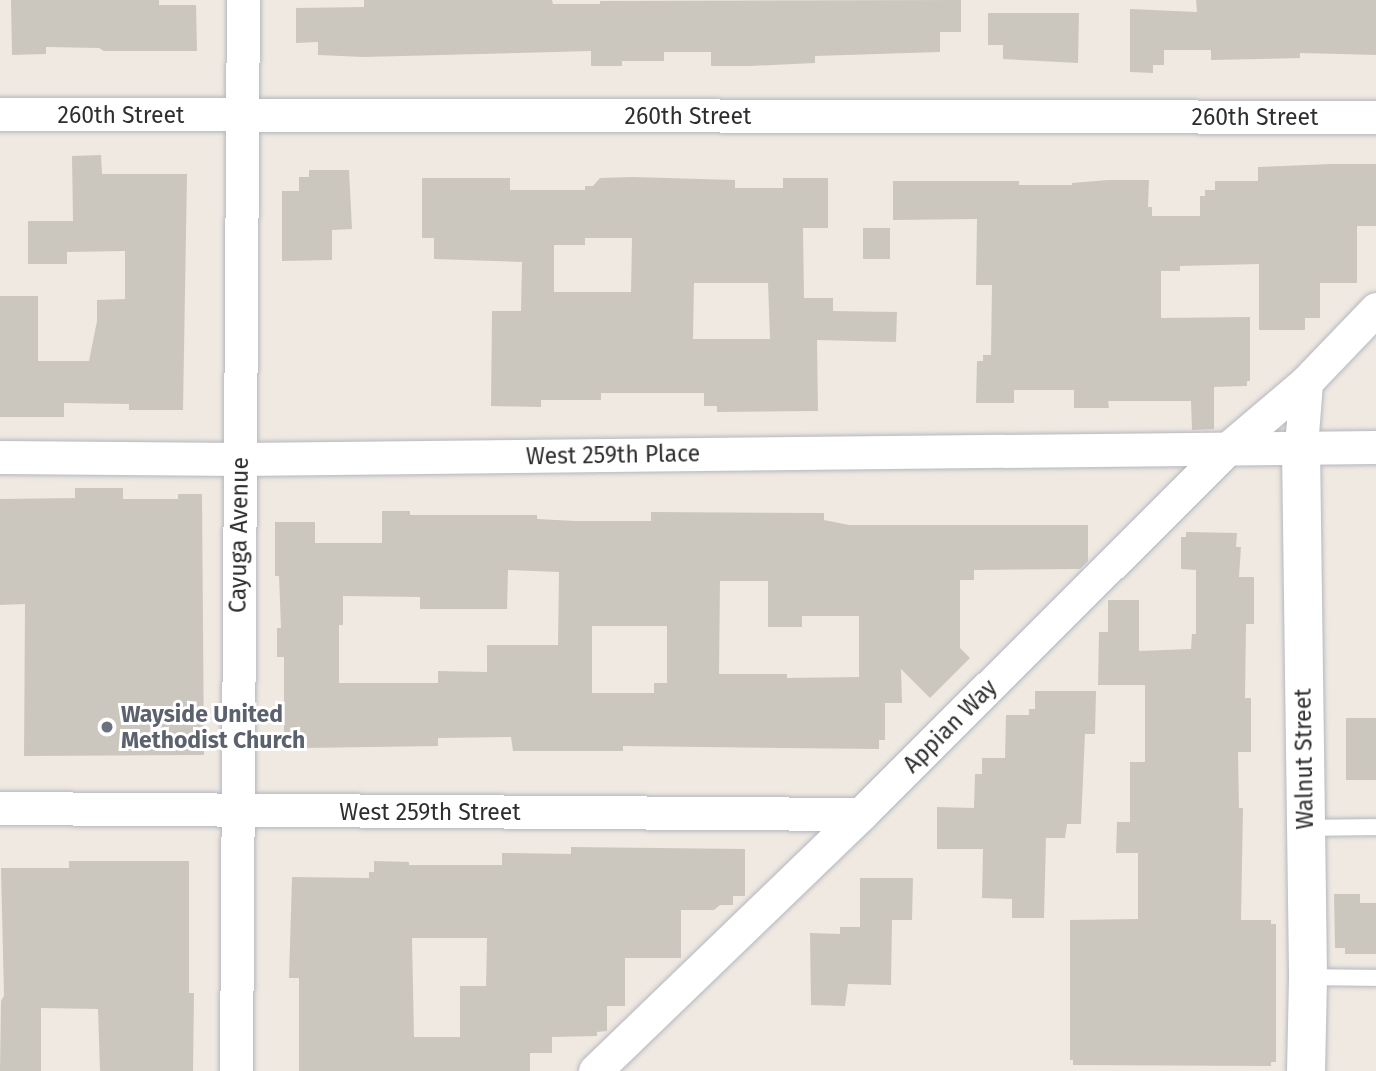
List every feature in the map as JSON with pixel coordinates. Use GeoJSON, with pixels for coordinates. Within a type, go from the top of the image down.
{"type":"FeatureCollection","features":[{"type":"Feature","properties":{"kind":"street","name":"Cayuga Avenue"},"geometry":{"type":"LineString","coordinates":[[236,1071],[235,811],[243,0]]}},
{"type":"Feature","properties":{"kind":"street","name":"260th Street"},"geometry":{"type":"LineString","coordinates":[[0,114],[1376,117]]}},
{"type":"Feature","properties":{"kind":"street","name":"Appian Way"},"geometry":{"type":"LineString","coordinates":[[595,1071],[861,814],[1227,449],[1306,382],[1376,309]]}},
{"type":"Feature","properties":{"kind":"street"},"geometry":{"type":"LineString","coordinates":[[1301,447],[1306,382]]}},
{"type":"Feature","properties":{"kind":"street","name":"Walnut Street"},"geometry":{"type":"LineString","coordinates":[[1301,447],[1308,977],[1306,1071]]}},
{"type":"Feature","properties":{"kind":"street","name":"West 259th Place"},"geometry":{"type":"LineString","coordinates":[[0,457],[240,459],[1376,447]]}},
{"type":"Feature","properties":{"kind":"street","name":"West 259th Street"},"geometry":{"type":"LineString","coordinates":[[0,808],[861,814]]}},
{"type":"Feature","properties":{"kind":"lane"},"geometry":{"type":"LineString","coordinates":[[1304,828],[1376,827]]}},
{"type":"Feature","properties":{"kind":"lane"},"geometry":{"type":"LineString","coordinates":[[1308,977],[1376,978]]}},
{"type":"Feature","properties":{"kind":"building"},"geometry":{"type":"Polygon","coordinates":[[[11,0],[159,0],[159,5],[196,5],[197,51],[104,51],[99,48],[46,47],[46,54],[12,55],[11,0]]]}},
{"type":"Feature","properties":{"kind":"building"},"geometry":{"type":"Polygon","coordinates":[[[364,0],[552,0],[553,4],[600,4],[600,1],[961,0],[961,32],[940,32],[940,52],[815,56],[815,63],[750,66],[711,66],[711,52],[664,52],[664,61],[622,61],[622,66],[591,66],[591,51],[363,57],[318,55],[318,42],[296,43],[296,8],[364,7],[364,0]]]}},
{"type":"Feature","properties":{"kind":"building"},"geometry":{"type":"Polygon","coordinates":[[[1196,0],[1376,0],[1376,55],[1300,53],[1300,58],[1211,60],[1211,50],[1164,50],[1164,65],[1153,65],[1153,73],[1130,72],[1130,9],[1197,12],[1196,0]]]}},
{"type":"Feature","properties":{"kind":"building"},"geometry":{"type":"Polygon","coordinates":[[[988,13],[1079,13],[1078,63],[1003,59],[1003,45],[988,45],[988,13]]]}},
{"type":"Feature","properties":{"kind":"building"},"geometry":{"type":"Polygon","coordinates":[[[101,155],[102,174],[187,174],[183,410],[129,410],[129,404],[64,403],[64,417],[0,417],[0,296],[38,296],[38,361],[89,361],[97,321],[97,300],[125,299],[125,251],[67,252],[67,264],[28,264],[28,221],[73,221],[72,156],[101,155]]]}},
{"type":"Feature","properties":{"kind":"building"},"geometry":{"type":"Polygon","coordinates":[[[1376,164],[1376,226],[1357,226],[1357,283],[1320,283],[1320,318],[1305,318],[1305,330],[1259,330],[1259,264],[1180,266],[1180,271],[1161,271],[1161,318],[1250,317],[1250,381],[1247,381],[1247,386],[1214,387],[1214,429],[1192,430],[1191,401],[1108,401],[1109,408],[1074,408],[1074,390],[1014,390],[1014,403],[976,403],[977,361],[983,361],[983,355],[991,355],[992,285],[976,285],[977,219],[893,220],[893,181],[1019,181],[1019,185],[1072,185],[1108,180],[1149,180],[1148,207],[1152,207],[1152,216],[1200,216],[1200,196],[1205,196],[1205,190],[1215,190],[1215,181],[1258,181],[1258,167],[1376,164]]]}},
{"type":"Feature","properties":{"kind":"building"},"geometry":{"type":"Polygon","coordinates":[[[309,170],[349,170],[352,229],[332,230],[332,260],[282,261],[282,191],[299,191],[299,177],[309,177],[309,170]]]}},
{"type":"Feature","properties":{"kind":"building"},"geometry":{"type":"Polygon","coordinates":[[[422,178],[510,178],[510,190],[585,190],[585,186],[593,186],[600,178],[735,180],[735,188],[783,188],[783,178],[828,178],[828,228],[803,228],[804,298],[833,298],[833,311],[897,312],[896,342],[817,340],[818,411],[717,412],[717,406],[704,406],[704,393],[601,393],[601,400],[541,400],[541,407],[491,406],[492,311],[521,311],[522,262],[434,259],[434,238],[422,238],[422,178]],[[585,238],[585,245],[554,245],[554,292],[631,292],[632,238],[585,238]],[[694,283],[693,339],[770,339],[768,283],[694,283]]]}},
{"type":"Feature","properties":{"kind":"building"},"geometry":{"type":"Polygon","coordinates":[[[863,228],[890,228],[890,259],[863,259],[863,228]]]}},
{"type":"Feature","properties":{"kind":"building"},"geometry":{"type":"Polygon","coordinates":[[[75,488],[123,488],[123,499],[178,499],[178,494],[202,494],[204,755],[24,756],[25,604],[0,605],[0,499],[75,498],[75,488]]]}},
{"type":"Feature","properties":{"kind":"building"},"geometry":{"type":"Polygon","coordinates":[[[382,511],[410,511],[410,515],[537,515],[537,519],[575,521],[651,521],[651,512],[824,513],[824,520],[849,525],[1088,525],[1088,561],[1080,569],[974,570],[974,580],[960,580],[960,648],[970,658],[930,698],[901,669],[902,703],[885,703],[885,740],[879,740],[879,749],[623,746],[623,751],[513,751],[511,737],[438,738],[438,746],[302,748],[302,734],[284,734],[284,657],[277,657],[277,628],[281,628],[279,576],[275,576],[275,522],[315,522],[315,543],[382,543],[382,511]],[[508,570],[507,609],[420,609],[420,597],[343,596],[343,625],[339,625],[339,683],[438,683],[438,671],[487,672],[487,645],[558,645],[559,572],[508,570]],[[720,581],[719,674],[787,674],[787,678],[859,677],[859,616],[802,616],[802,627],[768,627],[768,581],[720,581]],[[592,626],[592,693],[654,693],[654,683],[667,683],[667,626],[592,626]]]}},
{"type":"Feature","properties":{"kind":"building"},"geometry":{"type":"Polygon","coordinates":[[[1186,532],[1237,533],[1236,547],[1241,547],[1239,577],[1254,577],[1254,624],[1246,624],[1245,698],[1251,698],[1251,752],[1238,752],[1239,808],[1243,808],[1241,920],[1271,920],[1271,924],[1276,924],[1276,1062],[1271,1062],[1271,1066],[1073,1065],[1073,1060],[1070,1060],[1070,920],[1138,919],[1138,853],[1116,853],[1117,822],[1130,822],[1130,762],[1145,762],[1145,685],[1098,685],[1099,632],[1108,632],[1108,600],[1139,600],[1139,651],[1191,649],[1192,634],[1196,634],[1196,570],[1181,569],[1181,537],[1186,537],[1186,532]]]}},
{"type":"Feature","properties":{"kind":"building"},"geometry":{"type":"Polygon","coordinates":[[[1035,691],[1096,691],[1095,734],[1085,734],[1081,824],[1067,824],[1065,838],[1046,838],[1044,918],[1012,918],[1012,899],[982,898],[983,849],[937,849],[937,807],[974,808],[975,774],[982,774],[982,758],[1005,758],[1006,715],[1029,715],[1029,709],[1035,709],[1035,691]]]}},
{"type":"Feature","properties":{"kind":"building"},"geometry":{"type":"Polygon","coordinates":[[[1346,718],[1376,718],[1376,780],[1346,780],[1346,718]]]}},
{"type":"Feature","properties":{"kind":"building"},"geometry":{"type":"Polygon","coordinates":[[[571,847],[745,849],[745,896],[733,896],[733,905],[720,905],[714,910],[681,910],[681,958],[625,958],[625,1006],[607,1006],[607,1031],[597,1032],[597,1036],[552,1037],[552,1053],[530,1053],[530,1071],[299,1071],[299,978],[289,978],[292,877],[369,878],[369,872],[374,872],[374,861],[409,862],[409,865],[502,865],[502,853],[571,854],[571,847]],[[412,938],[414,1037],[460,1037],[460,986],[486,986],[487,938],[412,938]]]}},
{"type":"Feature","properties":{"kind":"building"},"geometry":{"type":"Polygon","coordinates":[[[69,861],[189,861],[189,993],[194,993],[193,1071],[100,1071],[98,1009],[41,1008],[41,1071],[0,1071],[1,1001],[4,996],[1,868],[69,868],[69,861]]]}},
{"type":"Feature","properties":{"kind":"building"},"geometry":{"type":"Polygon","coordinates":[[[860,878],[913,878],[912,920],[892,920],[891,985],[848,984],[845,1006],[811,1005],[810,933],[840,934],[840,927],[860,927],[860,878]]]}},
{"type":"Feature","properties":{"kind":"building"},"geometry":{"type":"Polygon","coordinates":[[[1334,894],[1360,894],[1360,903],[1376,903],[1376,954],[1345,954],[1345,948],[1335,948],[1334,894]]]}},
{"type":"Feature","properties":{"kind":"place","name":"Wayside United Methodist Church"},"geometry":{"type":"Point","coordinates":[107,727]}}]}
